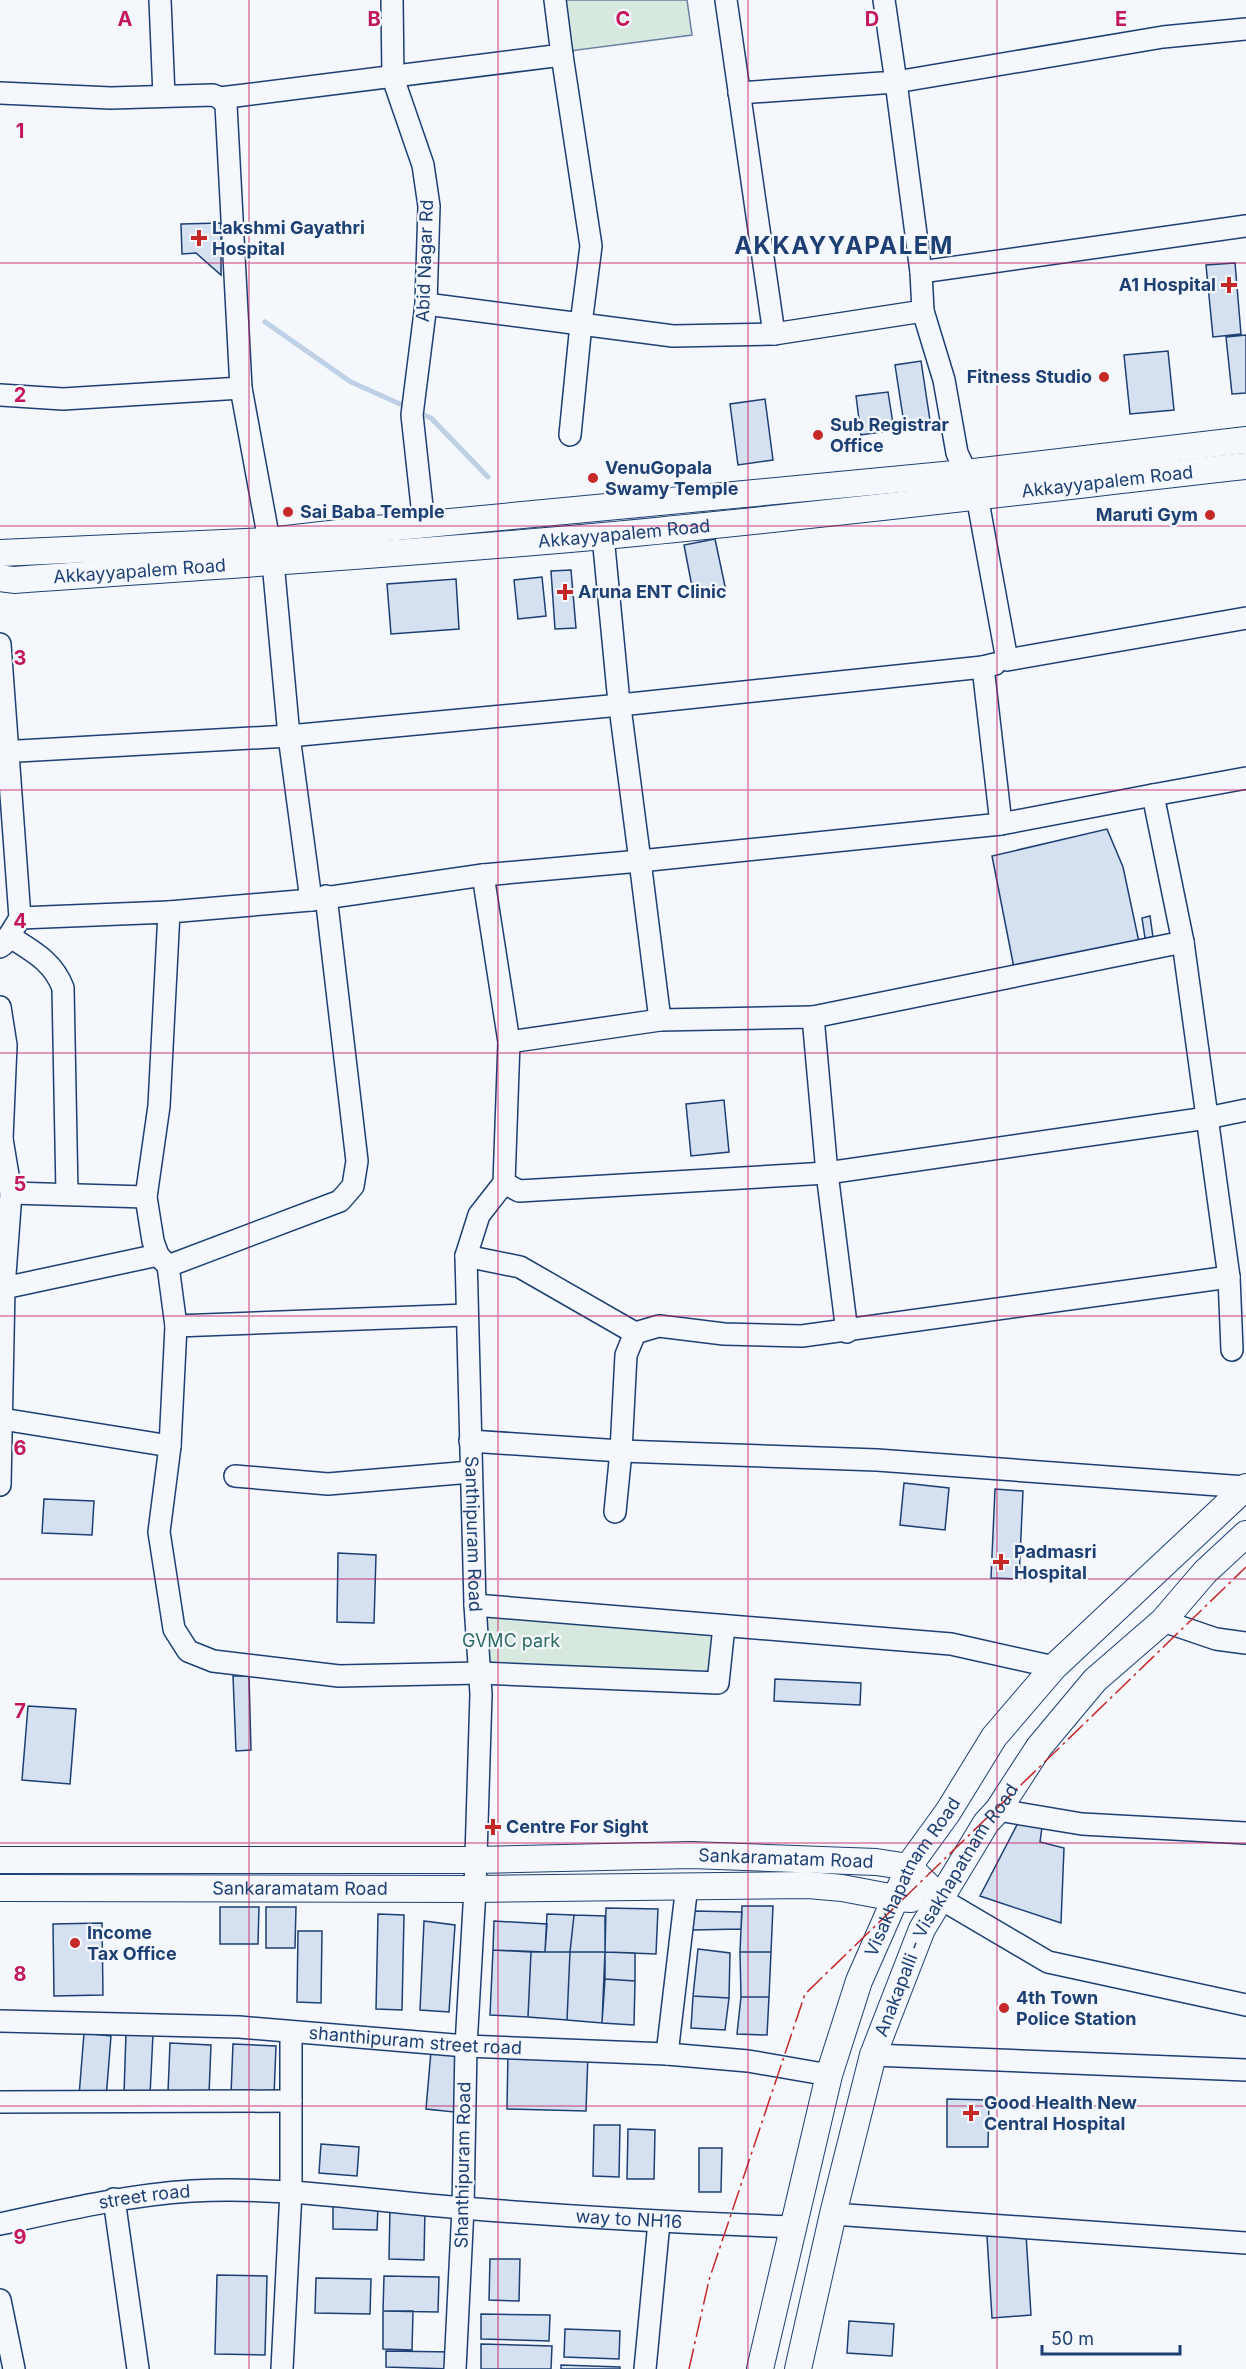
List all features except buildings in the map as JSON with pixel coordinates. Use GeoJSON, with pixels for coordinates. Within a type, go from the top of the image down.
{"type":"FeatureCollection","features":[{"type":"Feature","properties":{"kind":"main road"},"geometry":{"type":"LineString","coordinates":[[271,552],[424,525],[965,473],[1246,440]]}},
{"type":"Feature","properties":{"kind":"main road","name":"Akkayyapalem Road"},"geometry":{"type":"LineString","coordinates":[[0,553],[271,552],[603,536],[1246,466]]}},
{"type":"Feature","properties":{"kind":"main road","name":"Akkayyapalem Road"},"geometry":{"type":"LineString","coordinates":[[0,578],[14,580],[271,552]]}},
{"type":"Feature","properties":{"kind":"main road","name":"Visakhapatnam Road"},"geometry":{"type":"LineString","coordinates":[[760,2369],[829,2074],[859,1981],[909,1867],[948,1812],[994,1737],[1054,1667],[1246,1487]]}},
{"type":"Feature","properties":{"kind":"main road","name":"Anakapalli - Visakhapatnam Road"},"geometry":{"type":"LineString","coordinates":[[798,2369],[833,2214],[873,2055],[922,1929],[986,1823],[998,1810],[1039,1747],[1095,1680],[1163,1621],[1205,1572],[1246,1534]]}},
{"type":"Feature","properties":{"kind":"main road","name":"Sankaramatam Road"},"geometry":{"type":"LineString","coordinates":[[0,1860],[476,1860],[691,1855],[876,1862],[909,1867]]}},
{"type":"Feature","properties":{"kind":"main road"},"geometry":{"type":"LineString","coordinates":[[909,1867],[941,1899]]}},
{"type":"Feature","properties":{"kind":"main road","name":"Sankaramatam Road"},"geometry":{"type":"LineString","coordinates":[[0,1888],[475,1889],[808,1885],[842,1887],[895,1898],[941,1899]]}},
{"type":"Feature","properties":{"kind":"street"},"geometry":{"type":"LineString","coordinates":[[160,0],[164,96]]}},
{"type":"Feature","properties":{"kind":"street","name":"Abid Nagar Rd"},"geometry":{"type":"LineString","coordinates":[[392,0],[393,78],[423,165],[429,206],[426,304],[413,408],[424,525]]}},
{"type":"Feature","properties":{"kind":"street"},"geometry":{"type":"LineString","coordinates":[[555,0],[591,246],[570,435]]}},
{"type":"Feature","properties":{"kind":"street"},"geometry":{"type":"LineString","coordinates":[[726,0],[774,334]]}},
{"type":"Feature","properties":{"kind":"street"},"geometry":{"type":"LineString","coordinates":[[884,0],[921,272],[923,311],[944,380],[957,453],[977,496],[1007,660]]}},
{"type":"Feature","properties":{"kind":"street"},"geometry":{"type":"LineString","coordinates":[[739,93],[896,82],[1163,37],[1246,29]]}},
{"type":"Feature","properties":{"kind":"street"},"geometry":{"type":"LineString","coordinates":[[220,98],[562,56]]}},
{"type":"Feature","properties":{"kind":"street"},"geometry":{"type":"LineString","coordinates":[[0,93],[111,98],[213,95],[220,98],[226,105],[241,387],[271,552],[289,736],[318,898],[357,1161],[353,1186],[340,1201],[163,1260],[4,1288]]}},
{"type":"Feature","properties":{"kind":"street"},"geometry":{"type":"LineString","coordinates":[[921,272],[1246,226]]}},
{"type":"Feature","properties":{"kind":"street"},"geometry":{"type":"LineString","coordinates":[[426,304],[673,336],[774,334],[923,311]]}},
{"type":"Feature","properties":{"kind":"street"},"geometry":{"type":"LineString","coordinates":[[0,395],[63,399],[241,387]]}},
{"type":"Feature","properties":{"kind":"street"},"geometry":{"type":"LineString","coordinates":[[603,536],[620,705],[660,1020]]}},
{"type":"Feature","properties":{"kind":"street"},"geometry":{"type":"LineString","coordinates":[[4,752],[289,736],[620,705],[983,667],[1007,660],[1246,618]]}},
{"type":"Feature","properties":{"kind":"street"},"geometry":{"type":"LineString","coordinates":[[0,644],[10,933]]}},
{"type":"Feature","properties":{"kind":"street"},"geometry":{"type":"LineString","coordinates":[[983,667],[1001,824]]}},
{"type":"Feature","properties":{"kind":"street"},"geometry":{"type":"LineString","coordinates":[[10,933],[168,912],[318,898],[483,875],[1001,824],[1246,778]]}},
{"type":"Feature","properties":{"kind":"street"},"geometry":{"type":"LineString","coordinates":[[1153,795],[1183,942],[1229,1277],[1232,1350]]}},
{"type":"Feature","properties":{"kind":"street"},"geometry":{"type":"LineString","coordinates":[[483,875],[509,1042],[504,1183],[519,1191],[827,1173],[1207,1118],[1246,1110]]}},
{"type":"Feature","properties":{"kind":"street"},"geometry":{"type":"LineString","coordinates":[[168,912],[159,1106],[146,1197],[153,1241],[163,1260],[176,1326],[170,1446],[159,1532],[174,1629],[188,1651],[213,1660],[339,1676],[480,1673],[718,1683],[724,1626]]}},
{"type":"Feature","properties":{"kind":"street"},"geometry":{"type":"LineString","coordinates":[[10,933],[57,972],[63,988],[67,1193]]}},
{"type":"Feature","properties":{"kind":"street"},"geometry":{"type":"LineString","coordinates":[[509,1042],[660,1020],[813,1017],[1183,942]]}},
{"type":"Feature","properties":{"kind":"street"},"geometry":{"type":"LineString","coordinates":[[0,1007],[6,1045],[1,1139],[11,1193],[2,1332],[0,1485]]}},
{"type":"Feature","properties":{"kind":"street"},"geometry":{"type":"LineString","coordinates":[[813,1017],[827,1173],[847,1332]]}},
{"type":"Feature","properties":{"kind":"street","name":"Santhipuram Road"},"geometry":{"type":"LineString","coordinates":[[475,1889],[481,1694],[475,1605],[466,1256],[479,1215],[504,1183]]}},
{"type":"Feature","properties":{"kind":"street"},"geometry":{"type":"LineString","coordinates":[[11,1193],[146,1197]]}},
{"type":"Feature","properties":{"kind":"street"},"geometry":{"type":"LineString","coordinates":[[466,1256],[520,1267],[635,1333],[658,1326],[724,1334],[802,1336],[847,1332],[1229,1277]]}},
{"type":"Feature","properties":{"kind":"street"},"geometry":{"type":"LineString","coordinates":[[176,1326],[467,1315]]}},
{"type":"Feature","properties":{"kind":"street"},"geometry":{"type":"LineString","coordinates":[[615,1512],[626,1355],[635,1333]]}},
{"type":"Feature","properties":{"kind":"street"},"geometry":{"type":"LineString","coordinates":[[2,1419],[170,1446]]}},
{"type":"Feature","properties":{"kind":"street"},"geometry":{"type":"LineString","coordinates":[[470,1441],[621,1451],[877,1460],[1246,1487]]}},
{"type":"Feature","properties":{"kind":"street"},"geometry":{"type":"LineString","coordinates":[[235,1476],[328,1484],[471,1472]]}},
{"type":"Feature","properties":{"kind":"street"},"geometry":{"type":"LineString","coordinates":[[475,1605],[951,1644],[1054,1667]]}},
{"type":"Feature","properties":{"kind":"street"},"geometry":{"type":"LineString","coordinates":[[1163,1621],[1216,1639],[1246,1643]]}},
{"type":"Feature","properties":{"kind":"street"},"geometry":{"type":"LineString","coordinates":[[998,1810],[1082,1824],[1246,1833]]}},
{"type":"Feature","properties":{"kind":"street"},"geometry":{"type":"LineString","coordinates":[[668,2054],[687,1885]]}},
{"type":"Feature","properties":{"kind":"street","name":"Shanthipuram Road"},"geometry":{"type":"LineString","coordinates":[[455,2369],[463,2208],[465,2046],[475,1889]]}},
{"type":"Feature","properties":{"kind":"street"},"geometry":{"type":"LineString","coordinates":[[941,1899],[1048,1962],[1246,2005]]}},
{"type":"Feature","properties":{"kind":"street","name":"shanthipuram street road"},"geometry":{"type":"LineString","coordinates":[[0,2021],[239,2027],[465,2046],[668,2054],[748,2061],[829,2074]]}},
{"type":"Feature","properties":{"kind":"street"},"geometry":{"type":"LineString","coordinates":[[282,2369],[291,2192],[291,2032]]}},
{"type":"Feature","properties":{"kind":"street"},"geometry":{"type":"LineString","coordinates":[[873,2055],[1246,2070]]}},
{"type":"Feature","properties":{"kind":"street"},"geometry":{"type":"LineString","coordinates":[[0,2102],[291,2101]]}},
{"type":"Feature","properties":{"kind":"street","name":"street road"},"geometry":{"type":"LineString","coordinates":[[0,2224],[114,2199],[192,2191],[291,2192],[463,2208]]}},
{"type":"Feature","properties":{"kind":"street"},"geometry":{"type":"LineString","coordinates":[[114,2199],[138,2369]]}},
{"type":"Feature","properties":{"kind":"street","name":"way to NH16"},"geometry":{"type":"LineString","coordinates":[[463,2208],[659,2222],[794,2227]]}},
{"type":"Feature","properties":{"kind":"street"},"geometry":{"type":"LineString","coordinates":[[833,2214],[1246,2243]]}},
{"type":"Feature","properties":{"kind":"street"},"geometry":{"type":"LineString","coordinates":[[645,2369],[659,2222]]}},
{"type":"Feature","properties":{"kind":"street"},"geometry":{"type":"LineString","coordinates":[[0,2300],[14,2369]]}},
{"type":"Feature","properties":{"kind":"green space"},"geometry":{"type":"Polygon","coordinates":[[[564,0],[687,0],[692,35],[570,51],[564,0]]]}},
{"type":"Feature","properties":{"kind":"green space","name":"GVMC park"},"geometry":{"type":"Polygon","coordinates":[[[475,1605],[724,1626],[718,1683],[480,1673],[475,1605]]]}},
{"type":"Feature","properties":{"kind":"waterway"},"geometry":{"type":"LineString","coordinates":[[265,322],[351,382],[409,408]]}},
{"type":"Feature","properties":{"kind":"waterway"},"geometry":{"type":"LineString","coordinates":[[417,412],[431,418],[488,477]]}},
{"type":"Feature","properties":{"kind":"power"},"geometry":{"type":"LineString","coordinates":[[689,2369],[709,2280],[805,1994],[1246,1567]]}},
{"type":"Feature","properties":{"kind":"place","name":"Lakshmi Gayathri Hospital"},"geometry":{"type":"Point","coordinates":[199,238]}},
{"type":"Feature","properties":{"kind":"place","name":"A1 Hospital"},"geometry":{"type":"Point","coordinates":[1229,285]}},
{"type":"Feature","properties":{"kind":"place","name":"Fitness Studio"},"geometry":{"type":"Point","coordinates":[1104,377]}},
{"type":"Feature","properties":{"kind":"place","name":"Sub Registrar Office"},"geometry":{"type":"Point","coordinates":[818,435]}},
{"type":"Feature","properties":{"kind":"place","name":"VenuGopala Swamy Temple"},"geometry":{"type":"Point","coordinates":[593,478]}},
{"type":"Feature","properties":{"kind":"place","name":"Sai Baba Temple"},"geometry":{"type":"Point","coordinates":[288,512]}},
{"type":"Feature","properties":{"kind":"place","name":"Maruti Gym"},"geometry":{"type":"Point","coordinates":[1210,515]}},
{"type":"Feature","properties":{"kind":"place","name":"Aruna ENT Clinic"},"geometry":{"type":"Point","coordinates":[565,592]}},
{"type":"Feature","properties":{"kind":"place","name":"Padmasri Hospital"},"geometry":{"type":"Point","coordinates":[1001,1562]}},
{"type":"Feature","properties":{"kind":"place","name":"Centre For Sight"},"geometry":{"type":"Point","coordinates":[493,1827]}},
{"type":"Feature","properties":{"kind":"place","name":"Income Tax Office"},"geometry":{"type":"Point","coordinates":[75,1943]}},
{"type":"Feature","properties":{"kind":"place","name":"4th Town Police Station"},"geometry":{"type":"Point","coordinates":[1004,2008]}},
{"type":"Feature","properties":{"kind":"place","name":"Good Health New Central Hospital"},"geometry":{"type":"Point","coordinates":[971,2113]}},
{"type":"Feature","properties":{"kind":"district","name":"AKKAYYAPALEM"},"geometry":{"type":"Point","coordinates":[844,246]}}]}
